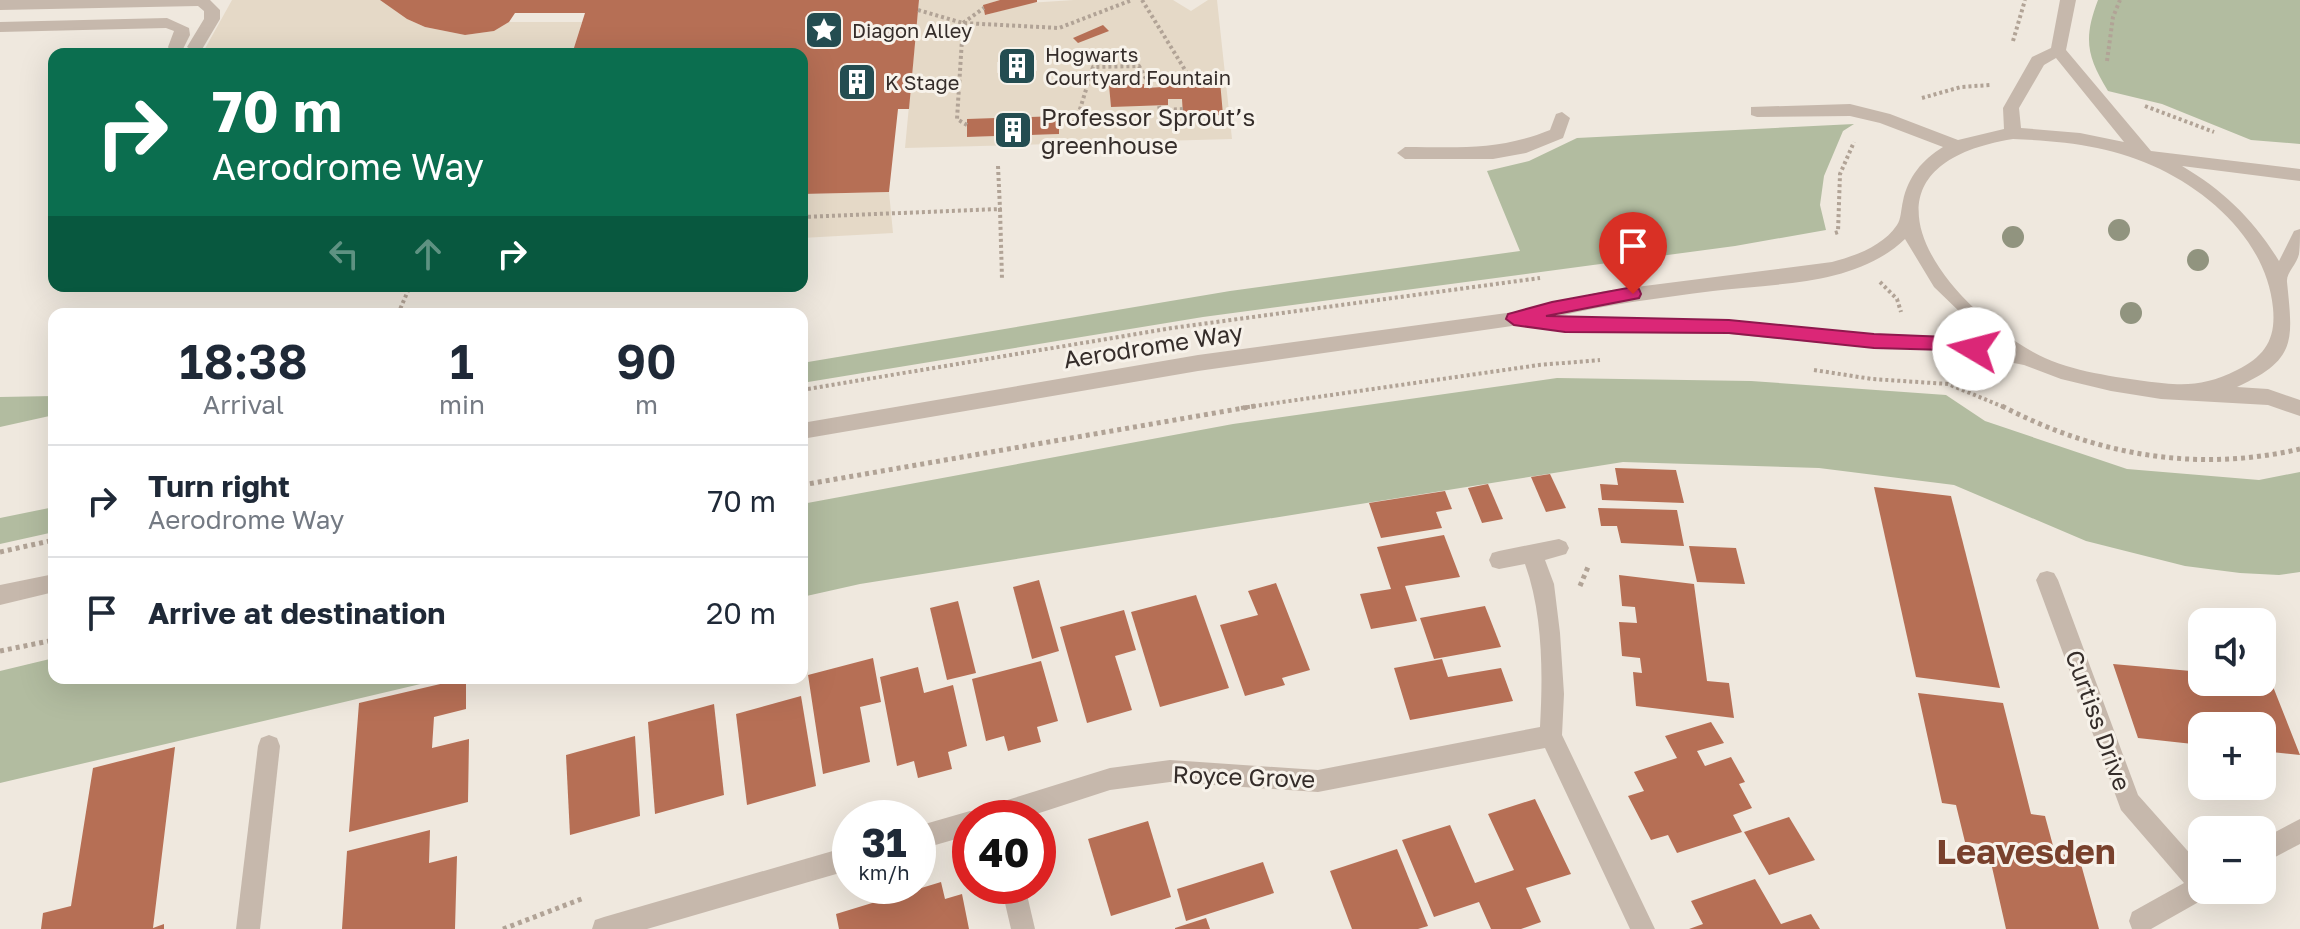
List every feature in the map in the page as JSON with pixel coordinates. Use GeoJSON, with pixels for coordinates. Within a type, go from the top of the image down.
{"type":"FeatureCollection","features":[{"type":"Feature","properties":{"kind":"street"},"geometry":{"type":"LineString","coordinates":[[2058,51],[2068,0]]}},
{"type":"Feature","properties":{"kind":"street"},"geometry":{"type":"LineString","coordinates":[[0,5],[202,1],[212,10],[212,19],[195,47]]}},
{"type":"Feature","properties":{"kind":"street"},"geometry":{"type":"LineString","coordinates":[[0,27],[167,23],[181,28],[182,35],[176,47]]}},
{"type":"Feature","properties":{"kind":"street"},"geometry":{"type":"LineString","coordinates":[[2013,133],[2011,108],[2038,61],[2058,51]]}},
{"type":"Feature","properties":{"kind":"street"},"geometry":{"type":"LineString","coordinates":[[2058,51],[2145,155],[2191,180],[2227,208],[2258,239],[2281,285],[2300,312]]}},
{"type":"Feature","properties":{"kind":"street"},"geometry":{"type":"LineString","coordinates":[[1757,111],[1850,110],[1884,118],[1956,146]]}},
{"type":"Feature","properties":{"kind":"street"},"geometry":{"type":"LineString","coordinates":[[1405,153],[1493,153],[1520,149],[1557,134],[1562,118]]}},
{"type":"Feature","properties":{"kind":"street"},"geometry":{"type":"LineString","coordinates":[[2030,360],[1969,315],[1928,265],[1909,224],[1911,193],[1923,172],[1956,146],[1981,137],[2013,133],[2073,136],[2145,155],[2300,175]]}},
{"type":"Feature","properties":{"kind":"street","name":"Aerodrome Way"},"geometry":{"type":"LineString","coordinates":[[808,430],[1198,363],[1514,319],[1605,298],[1832,269],[1860,261],[1889,247],[1909,224]]}},
{"type":"Feature","properties":{"kind":"street"},"geometry":{"type":"LineString","coordinates":[[2199,393],[2238,378],[2269,360],[2283,334],[2281,285],[2300,236]]}},
{"type":"Feature","properties":{"kind":"street","name":"Aerodrome Way"},"geometry":{"type":"LineString","coordinates":[[1514,319],[1565,325],[1729,327],[1947,343],[2030,360],[2143,389],[2268,397],[2300,408]]}},
{"type":"Feature","properties":{"kind":"street"},"geometry":{"type":"LineString","coordinates":[[1499,560],[1559,548]]}},
{"type":"Feature","properties":{"kind":"street"},"geometry":{"type":"LineString","coordinates":[[1532,553],[1543,584],[1549,633],[1553,694],[1551,736],[1643,929]]}},
{"type":"Feature","properties":{"kind":"street","name":"Curtiss Drive"},"geometry":{"type":"LineString","coordinates":[[2047,580],[2129,802],[2188,870]]}},
{"type":"Feature","properties":{"kind":"street"},"geometry":{"type":"LineString","coordinates":[[0,595],[48,584]]}},
{"type":"Feature","properties":{"kind":"street","name":"Royce Grove"},"geometry":{"type":"LineString","coordinates":[[1046,800],[1110,779],[1170,771],[1318,781],[1551,736]]}},
{"type":"Feature","properties":{"kind":"street"},"geometry":{"type":"LineString","coordinates":[[248,929],[269,746]]}},
{"type":"Feature","properties":{"kind":"street"},"geometry":{"type":"LineString","coordinates":[[2276,844],[2300,831]]}},
{"type":"Feature","properties":{"kind":"street"},"geometry":{"type":"LineString","coordinates":[[604,929],[832,863]]}},
{"type":"Feature","properties":{"kind":"street","name":"Curtiss Drive"},"geometry":{"type":"LineString","coordinates":[[2141,921],[2188,894]]}},
{"type":"Feature","properties":{"kind":"street"},"geometry":{"type":"LineString","coordinates":[[1017,904],[1023,929]]}},
{"type":"Feature","properties":{"kind":"path"},"geometry":{"type":"LineString","coordinates":[[918,10],[963,23],[1059,28],[1132,0]]}},
{"type":"Feature","properties":{"kind":"path"},"geometry":{"type":"LineString","coordinates":[[1142,0],[1190,78]]}},
{"type":"Feature","properties":{"kind":"path"},"geometry":{"type":"LineString","coordinates":[[2112,31],[2113,17],[2120,0]]}},
{"type":"Feature","properties":{"kind":"path"},"geometry":{"type":"LineString","coordinates":[[963,23],[984,8]]}},
{"type":"Feature","properties":{"kind":"path"},"geometry":{"type":"LineString","coordinates":[[963,23],[957,119],[967,125]]}},
{"type":"Feature","properties":{"kind":"path"},"geometry":{"type":"LineString","coordinates":[[1059,123],[1076,122],[1093,67],[1139,66],[1151,88]]}},
{"type":"Feature","properties":{"kind":"path"},"geometry":{"type":"LineString","coordinates":[[1911,342],[1897,299],[1860,261],[1838,232],[1838,182],[1846,153],[1860,134],[1904,103],[1961,87],[1992,85],[2021,91]]}},
{"type":"Feature","properties":{"kind":"path"},"geometry":{"type":"LineString","coordinates":[[2099,103],[2130,102],[2162,110],[2216,133]]}},
{"type":"Feature","properties":{"kind":"path"},"geometry":{"type":"LineString","coordinates":[[1159,106],[1160,110],[1183,109]]}},
{"type":"Feature","properties":{"kind":"path"},"geometry":{"type":"LineString","coordinates":[[998,166],[1002,279]]}},
{"type":"Feature","properties":{"kind":"path"},"geometry":{"type":"LineString","coordinates":[[808,217],[1000,209]]}},
{"type":"Feature","properties":{"kind":"path"},"geometry":{"type":"LineString","coordinates":[[1825,235],[1838,232]]}},
{"type":"Feature","properties":{"kind":"path"},"geometry":{"type":"LineString","coordinates":[[808,389],[1172,328],[1551,276]]}},
{"type":"Feature","properties":{"kind":"path"},"geometry":{"type":"LineString","coordinates":[[808,484],[1208,413],[1539,365],[1610,360]]}},
{"type":"Feature","properties":{"kind":"path"},"geometry":{"type":"LineString","coordinates":[[1810,369],[1883,380],[1948,384],[1975,393],[2042,426],[2133,455],[2224,463],[2262,460],[2300,449]]}},
{"type":"Feature","properties":{"kind":"path"},"geometry":{"type":"LineString","coordinates":[[0,552],[48,541]]}},
{"type":"Feature","properties":{"kind":"path"},"geometry":{"type":"LineString","coordinates":[[0,651],[48,641]]}},
{"type":"Feature","properties":{"kind":"green space"},"geometry":{"type":"Polygon","coordinates":[[[2098,0],[2300,0],[2300,144],[2251,140],[2162,104],[2108,91],[2095,68],[2090,47],[2090,26],[2098,0]]]}},
{"type":"Feature","properties":{"kind":"green space"},"geometry":{"type":"Polygon","coordinates":[[[1854,124],[1843,131],[1824,176],[1820,205],[1826,230],[1735,246],[1203,317],[808,382],[808,362],[1230,291],[1520,251],[1487,171],[1529,161],[1577,138],[1854,124]]]}},
{"type":"Feature","properties":{"kind":"green space"},"geometry":{"type":"Polygon","coordinates":[[[1557,378],[1751,381],[1946,395],[1985,421],[2127,469],[2259,480],[2300,472],[2300,572],[2279,575],[2240,573],[2185,566],[2086,541],[1954,485],[1819,468],[1623,462],[860,584],[808,596],[808,503],[1233,424],[1557,378]]]}},
{"type":"Feature","properties":{"kind":"green space"},"geometry":{"type":"Polygon","coordinates":[[[48,396],[48,416],[0,427],[0,397],[48,396]]]}},
{"type":"Feature","properties":{"kind":"green space"},"geometry":{"type":"Polygon","coordinates":[[[48,508],[48,533],[0,544],[0,518],[48,508]]]}},
{"type":"Feature","properties":{"kind":"green space"},"geometry":{"type":"Polygon","coordinates":[[[48,659],[48,684],[421,684],[0,783],[0,671],[48,659]]]}},
{"type":"Feature","properties":{"kind":"shaded area"},"geometry":{"type":"Polygon","coordinates":[[[232,0],[381,0],[407,19],[425,27],[465,35],[494,31],[509,22],[582,22],[574,48],[205,48],[232,0]]]}},
{"type":"Feature","properties":{"kind":"shaded area"},"geometry":{"type":"Polygon","coordinates":[[[919,0],[1000,0],[984,5],[986,15],[1028,3],[1074,0],[1173,0],[1191,11],[1208,0],[1217,0],[1232,139],[905,148],[919,0]],[[1010,54],[1010,61],[997,62],[997,73],[1010,72],[1010,80],[1025,80],[1025,71],[1037,71],[1037,60],[1025,60],[1025,54],[1010,54]],[[1163,78],[1163,87],[1110,85],[1111,106],[1168,105],[1168,99],[1182,99],[1184,116],[1200,81],[1163,78]],[[967,120],[967,137],[1059,134],[967,120]]]}},
{"type":"Feature","properties":{"kind":"shaded area"},"geometry":{"type":"Polygon","coordinates":[[[889,192],[893,233],[808,238],[808,194],[889,192]]]}},
{"type":"Feature","properties":{"kind":"building","name":"K Stage"},"geometry":{"type":"Polygon","coordinates":[[[380,0],[919,0],[909,109],[898,109],[889,192],[808,194],[808,48],[574,48],[585,13],[515,13],[509,22],[494,31],[465,35],[425,27],[407,19],[380,0]]]}},
{"type":"Feature","properties":{"kind":"building"},"geometry":{"type":"Polygon","coordinates":[[[1000,0],[1037,2],[985,15],[983,5],[1000,0]]]}},
{"type":"Feature","properties":{"kind":"building"},"geometry":{"type":"Polygon","coordinates":[[[1103,25],[1109,31],[1078,43],[1073,38],[1103,25]]]}},
{"type":"Feature","properties":{"kind":"building","name":"Hogwarts Courtyard Fountain"},"geometry":{"type":"Polygon","coordinates":[[[1019,55],[1022,61],[1033,63],[1033,69],[1025,71],[1022,77],[1014,77],[1008,69],[1000,68],[1000,64],[1008,63],[1013,56],[1019,55]]]}},
{"type":"Feature","properties":{"kind":"building"},"geometry":{"type":"Polygon","coordinates":[[[1200,77],[1200,81],[1220,81],[1223,115],[1183,116],[1182,99],[1168,99],[1168,105],[1111,107],[1109,85],[1163,87],[1163,78],[1200,77]]]}},
{"type":"Feature","properties":{"kind":"building","name":"Professor Sprout’s greenhouse"},"geometry":{"type":"Polygon","coordinates":[[[1059,116],[1059,134],[967,137],[967,119],[1059,116]]]}},
{"type":"Feature","properties":{"kind":"building"},"geometry":{"type":"Polygon","coordinates":[[[1615,468],[1676,470],[1684,503],[1602,500],[1600,484],[1618,485],[1615,468]]]}},
{"type":"Feature","properties":{"kind":"building"},"geometry":{"type":"Polygon","coordinates":[[[1550,474],[1566,508],[1546,512],[1531,477],[1550,474]]]}},
{"type":"Feature","properties":{"kind":"building"},"geometry":{"type":"Polygon","coordinates":[[[1488,484],[1503,519],[1482,523],[1468,488],[1488,484]]]}},
{"type":"Feature","properties":{"kind":"building"},"geometry":{"type":"Polygon","coordinates":[[[1874,487],[1951,496],[2000,688],[1916,677],[1874,487]]]}},
{"type":"Feature","properties":{"kind":"building"},"geometry":{"type":"Polygon","coordinates":[[[1445,491],[1452,509],[1436,512],[1442,528],[1381,538],[1369,503],[1445,491]]]}},
{"type":"Feature","properties":{"kind":"building"},"geometry":{"type":"Polygon","coordinates":[[[1598,508],[1677,510],[1684,546],[1621,543],[1617,526],[1601,526],[1598,508]]]}},
{"type":"Feature","properties":{"kind":"building"},"geometry":{"type":"Polygon","coordinates":[[[1444,535],[1460,577],[1405,586],[1417,621],[1371,629],[1360,594],[1391,589],[1377,547],[1444,535]]]}},
{"type":"Feature","properties":{"kind":"building"},"geometry":{"type":"Polygon","coordinates":[[[1689,546],[1736,548],[1745,584],[1697,582],[1689,546]]]}},
{"type":"Feature","properties":{"kind":"building"},"geometry":{"type":"Polygon","coordinates":[[[1619,575],[1694,584],[1707,681],[1729,683],[1734,718],[1636,706],[1633,672],[1642,673],[1640,658],[1622,656],[1619,622],[1637,623],[1635,607],[1622,606],[1619,575]]]}},
{"type":"Feature","properties":{"kind":"building"},"geometry":{"type":"Polygon","coordinates":[[[1039,580],[1059,651],[1032,659],[1013,587],[1039,580]]]}},
{"type":"Feature","properties":{"kind":"building"},"geometry":{"type":"Polygon","coordinates":[[[1276,583],[1310,670],[1282,678],[1285,685],[1245,696],[1220,625],[1258,615],[1248,591],[1276,583]]]}},
{"type":"Feature","properties":{"kind":"building"},"geometry":{"type":"Polygon","coordinates":[[[1196,595],[1229,688],[1160,707],[1131,612],[1196,595]]]}},
{"type":"Feature","properties":{"kind":"building"},"geometry":{"type":"Polygon","coordinates":[[[958,601],[976,673],[947,680],[930,608],[958,601]]]}},
{"type":"Feature","properties":{"kind":"building"},"geometry":{"type":"Polygon","coordinates":[[[1485,606],[1501,647],[1434,659],[1420,618],[1485,606]]]}},
{"type":"Feature","properties":{"kind":"building"},"geometry":{"type":"Polygon","coordinates":[[[1124,610],[1136,650],[1115,656],[1132,710],[1087,723],[1060,627],[1124,610]]]}},
{"type":"Feature","properties":{"kind":"building"},"geometry":{"type":"Polygon","coordinates":[[[873,658],[881,702],[860,707],[870,762],[823,774],[808,675],[873,658]]]}},
{"type":"Feature","properties":{"kind":"building"},"geometry":{"type":"Polygon","coordinates":[[[1442,659],[1448,677],[1501,668],[1513,701],[1410,720],[1394,668],[1442,659]]]}},
{"type":"Feature","properties":{"kind":"building"},"geometry":{"type":"Polygon","coordinates":[[[1041,661],[1058,721],[1037,727],[1041,742],[1008,751],[1004,736],[986,741],[972,679],[1041,661]]]}},
{"type":"Feature","properties":{"kind":"building"},"geometry":{"type":"Polygon","coordinates":[[[2113,664],[2188,671],[2188,696],[2276,694],[2300,755],[2276,752],[2276,712],[2188,712],[2188,743],[2138,738],[2113,664]]]}},
{"type":"Feature","properties":{"kind":"building"},"geometry":{"type":"Polygon","coordinates":[[[918,667],[924,693],[953,685],[967,746],[948,752],[952,769],[918,778],[914,761],[897,766],[880,677],[918,667]]]}},
{"type":"Feature","properties":{"kind":"building"},"geometry":{"type":"Polygon","coordinates":[[[440,684],[466,684],[466,709],[434,717],[432,748],[469,739],[468,802],[349,832],[359,703],[440,684]]]}},
{"type":"Feature","properties":{"kind":"building"},"geometry":{"type":"Polygon","coordinates":[[[1918,693],[2003,703],[2031,814],[2045,816],[2055,853],[2079,857],[2099,929],[2006,929],[1987,845],[1965,842],[1956,805],[1942,803],[1918,693]]]}},
{"type":"Feature","properties":{"kind":"building"},"geometry":{"type":"Polygon","coordinates":[[[801,696],[816,786],[747,805],[736,714],[801,696]]]}},
{"type":"Feature","properties":{"kind":"building"},"geometry":{"type":"Polygon","coordinates":[[[714,704],[724,795],[655,814],[648,722],[714,704]]]}},
{"type":"Feature","properties":{"kind":"building"},"geometry":{"type":"Polygon","coordinates":[[[1711,722],[1724,743],[1697,751],[1705,766],[1731,757],[1745,782],[1739,784],[1752,808],[1733,815],[1742,832],[1677,853],[1668,835],[1651,840],[1628,796],[1644,791],[1634,772],[1677,758],[1665,736],[1711,722]]]}},
{"type":"Feature","properties":{"kind":"building"},"geometry":{"type":"Polygon","coordinates":[[[635,736],[640,816],[570,835],[566,755],[635,736]]]}},
{"type":"Feature","properties":{"kind":"building"},"geometry":{"type":"Polygon","coordinates":[[[175,747],[153,928],[164,924],[164,929],[41,929],[43,913],[71,906],[93,768],[175,747]]]}},
{"type":"Feature","properties":{"kind":"building"},"geometry":{"type":"Polygon","coordinates":[[[1535,799],[1571,874],[1526,888],[1541,922],[1521,929],[1491,929],[1479,902],[1434,917],[1402,840],[1450,825],[1475,883],[1514,870],[1488,814],[1535,799]]]}},
{"type":"Feature","properties":{"kind":"building"},"geometry":{"type":"Polygon","coordinates":[[[1789,817],[1815,860],[1769,875],[1744,832],[1789,817]]]}},
{"type":"Feature","properties":{"kind":"building"},"geometry":{"type":"Polygon","coordinates":[[[1148,821],[1171,897],[1111,916],[1088,839],[1148,821]]]}},
{"type":"Feature","properties":{"kind":"building"},"geometry":{"type":"Polygon","coordinates":[[[430,830],[429,863],[457,856],[455,929],[342,929],[347,851],[430,830]]]}},
{"type":"Feature","properties":{"kind":"building"},"geometry":{"type":"Polygon","coordinates":[[[1397,849],[1428,926],[1418,929],[1352,929],[1330,871],[1397,849]]]}},
{"type":"Feature","properties":{"kind":"building"},"geometry":{"type":"Polygon","coordinates":[[[1263,862],[1274,893],[1186,921],[1177,889],[1263,862]]]}},
{"type":"Feature","properties":{"kind":"building"},"geometry":{"type":"Polygon","coordinates":[[[1755,879],[1781,924],[1811,914],[1820,929],[1689,929],[1703,924],[1691,901],[1755,879]]]}},
{"type":"Feature","properties":{"kind":"building"},"geometry":{"type":"Polygon","coordinates":[[[941,882],[945,899],[952,897],[952,904],[964,904],[969,929],[839,929],[836,914],[869,904],[936,904],[936,884],[941,882]]]}},
{"type":"Feature","properties":{"kind":"building"},"geometry":{"type":"Polygon","coordinates":[[[1206,918],[1210,929],[1175,929],[1175,928],[1206,918]]]}},
{"type":"Feature","properties":{"kind":"place","name":"Diagon Alley"},"geometry":{"type":"Point","coordinates":[824,30]}},
{"type":"Feature","properties":{"kind":"place","name":"Hogwarts Courtyard Fountain"},"geometry":{"type":"Point","coordinates":[1017,66]}},
{"type":"Feature","properties":{"kind":"place","name":"K Stage"},"geometry":{"type":"Point","coordinates":[857,82]}},
{"type":"Feature","properties":{"kind":"place","name":"Professor Sprout’s greenhouse"},"geometry":{"type":"Point","coordinates":[1013,130]}},
{"type":"Feature","properties":{"kind":"district","name":"Leavesden"},"geometry":{"type":"Point","coordinates":[2026,851]}},
{"type":"Feature","properties":{"kind":"route"},"geometry":{"type":"LineString","coordinates":[[1633,294],[1552,308],[1514,319],[1565,325],[1729,327],[1874,341],[1947,343],[1974,349]]}}]}
